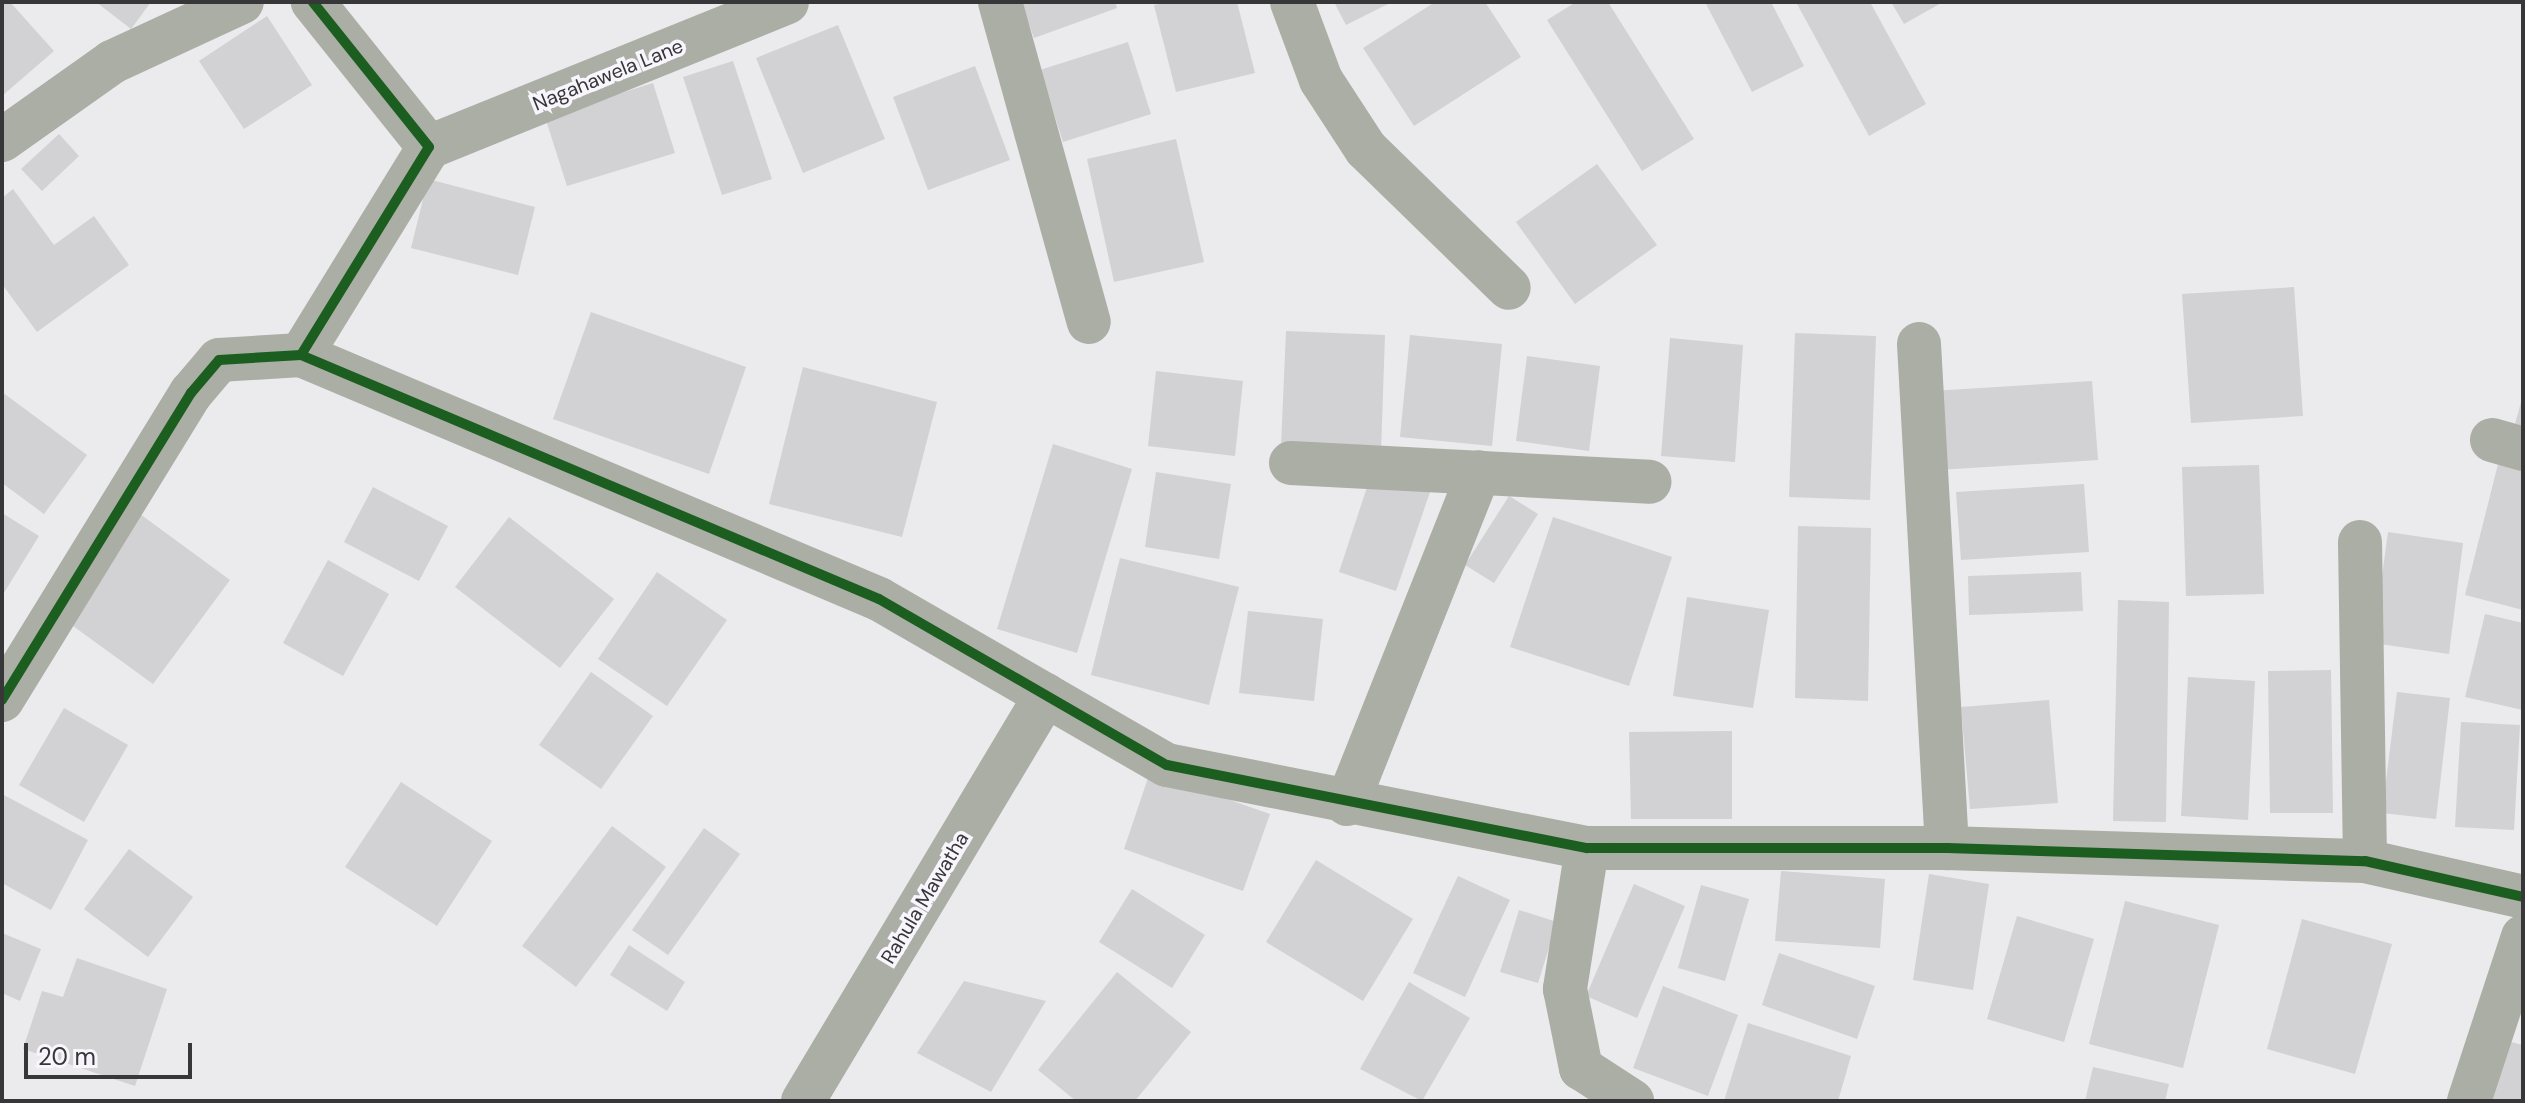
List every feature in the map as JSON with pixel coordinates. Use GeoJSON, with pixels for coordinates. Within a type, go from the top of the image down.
{"type":"FeatureCollection","features":[{"type":"Feature","properties":{"kind":"street"},"geometry":{"type":"LineString","coordinates":[[2,140],[112,62],[242,2]]}},
{"type":"Feature","properties":{"kind":"street"},"geometry":{"type":"LineString","coordinates":[[301,355],[429,147],[313,2]]}},
{"type":"Feature","properties":{"kind":"street","name":"Nagahawela Lane"},"geometry":{"type":"LineString","coordinates":[[429,147],[787,2]]}},
{"type":"Feature","properties":{"kind":"street"},"geometry":{"type":"LineString","coordinates":[[1000,2],[1089,322]]}},
{"type":"Feature","properties":{"kind":"street"},"geometry":{"type":"LineString","coordinates":[[1292,2],[1321,80],[1366,149],[1509,288]]}},
{"type":"Feature","properties":{"kind":"street"},"geometry":{"type":"LineString","coordinates":[[1919,344],[1947,848]]}},
{"type":"Feature","properties":{"kind":"street"},"geometry":{"type":"LineString","coordinates":[[2,700],[191,393],[209,371],[219,360],[301,355],[879,599],[1167,765],[1347,804],[1587,848],[1947,848],[2365,861],[2523,897]]}},
{"type":"Feature","properties":{"kind":"street"},"geometry":{"type":"LineString","coordinates":[[1291,463],[1649,482]]}},
{"type":"Feature","properties":{"kind":"street"},"geometry":{"type":"LineString","coordinates":[[1347,804],[1479,472]]}},
{"type":"Feature","properties":{"kind":"street"},"geometry":{"type":"LineString","coordinates":[[2360,542],[2365,861]]}},
{"type":"Feature","properties":{"kind":"street","name":"Rahula Mawatha"},"geometry":{"type":"LineString","coordinates":[[803,1101],[1046,695]]}},
{"type":"Feature","properties":{"kind":"street"},"geometry":{"type":"LineString","coordinates":[[1587,848],[1565,989],[1583,1087],[1632,1101]]}},
{"type":"Feature","properties":{"kind":"street"},"geometry":{"type":"LineString","coordinates":[[2469,1101],[2523,937]]}},
{"type":"Feature","properties":{"kind":"building"},"geometry":{"type":"Polygon","coordinates":[[[2,2],[10,2],[54,51],[2,96],[2,2]]]}},
{"type":"Feature","properties":{"kind":"building"},"geometry":{"type":"Polygon","coordinates":[[[96,2],[151,2],[131,29],[96,2]]]}},
{"type":"Feature","properties":{"kind":"building"},"geometry":{"type":"Polygon","coordinates":[[[1021,2],[1115,2],[1117,8],[1034,38],[1021,2]]]}},
{"type":"Feature","properties":{"kind":"building"},"geometry":{"type":"Polygon","coordinates":[[[1168,2],[1237,2],[1255,73],[1176,92],[1154,5],[1168,2]]]}},
{"type":"Feature","properties":{"kind":"building"},"geometry":{"type":"Polygon","coordinates":[[[1334,2],[1392,2],[1346,25],[1334,2]]]}},
{"type":"Feature","properties":{"kind":"building"},"geometry":{"type":"Polygon","coordinates":[[[1435,2],[1485,2],[1521,57],[1414,126],[1363,48],[1435,2]]]}},
{"type":"Feature","properties":{"kind":"building"},"geometry":{"type":"Polygon","coordinates":[[[1576,2],[1608,2],[1694,139],[1642,171],[1547,20],[1576,2]]]}},
{"type":"Feature","properties":{"kind":"building"},"geometry":{"type":"Polygon","coordinates":[[[1771,2],[1804,66],[1752,92],[1706,4],[1771,2]]]}},
{"type":"Feature","properties":{"kind":"building"},"geometry":{"type":"Polygon","coordinates":[[[1796,2],[1870,2],[1926,104],[1869,136],[1796,2]]]}},
{"type":"Feature","properties":{"kind":"building"},"geometry":{"type":"Polygon","coordinates":[[[1891,2],[1943,2],[1904,24],[1891,2]]]}},
{"type":"Feature","properties":{"kind":"building"},"geometry":{"type":"Polygon","coordinates":[[[267,16],[312,85],[244,129],[199,61],[267,16]]]}},
{"type":"Feature","properties":{"kind":"building"},"geometry":{"type":"Polygon","coordinates":[[[838,25],[885,139],[803,173],[756,58],[838,25]]]}},
{"type":"Feature","properties":{"kind":"building"},"geometry":{"type":"Polygon","coordinates":[[[1128,42],[1151,114],[1063,142],[1040,70],[1128,42]]]}},
{"type":"Feature","properties":{"kind":"building"},"geometry":{"type":"Polygon","coordinates":[[[733,61],[772,179],[722,195],[683,77],[733,61]]]}},
{"type":"Feature","properties":{"kind":"building"},"geometry":{"type":"Polygon","coordinates":[[[975,66],[1010,160],[928,190],[893,97],[975,66]]]}},
{"type":"Feature","properties":{"kind":"building"},"geometry":{"type":"Polygon","coordinates":[[[653,83],[675,153],[567,186],[545,117],[653,83]]]}},
{"type":"Feature","properties":{"kind":"building"},"geometry":{"type":"Polygon","coordinates":[[[59,134],[79,156],[42,191],[21,169],[59,134]]]}},
{"type":"Feature","properties":{"kind":"building"},"geometry":{"type":"Polygon","coordinates":[[[1176,139],[1204,262],[1114,282],[1087,159],[1176,139]]]}},
{"type":"Feature","properties":{"kind":"building"},"geometry":{"type":"Polygon","coordinates":[[[1597,164],[1657,245],[1575,304],[1516,222],[1597,164]]]}},
{"type":"Feature","properties":{"kind":"building"},"geometry":{"type":"Polygon","coordinates":[[[428,179],[535,207],[518,275],[411,248],[428,179]]]}},
{"type":"Feature","properties":{"kind":"building"},"geometry":{"type":"Polygon","coordinates":[[[13,189],[54,245],[94,216],[129,265],[37,332],[2,284],[2,198],[13,189]]]}},
{"type":"Feature","properties":{"kind":"building"},"geometry":{"type":"Polygon","coordinates":[[[2294,287],[2303,416],[2191,423],[2182,294],[2294,287]]]}},
{"type":"Feature","properties":{"kind":"building"},"geometry":{"type":"Polygon","coordinates":[[[591,312],[746,367],[709,474],[553,419],[591,312]]]}},
{"type":"Feature","properties":{"kind":"building"},"geometry":{"type":"Polygon","coordinates":[[[1286,331],[1385,335],[1381,451],[1281,446],[1286,331]]]}},
{"type":"Feature","properties":{"kind":"building"},"geometry":{"type":"Polygon","coordinates":[[[1795,333],[1876,336],[1870,500],[1789,497],[1795,333]]]}},
{"type":"Feature","properties":{"kind":"building"},"geometry":{"type":"Polygon","coordinates":[[[1410,335],[1502,344],[1492,446],[1400,437],[1410,335]]]}},
{"type":"Feature","properties":{"kind":"building"},"geometry":{"type":"Polygon","coordinates":[[[1670,338],[1743,345],[1735,462],[1661,456],[1670,338]]]}},
{"type":"Feature","properties":{"kind":"building"},"geometry":{"type":"Polygon","coordinates":[[[1527,356],[1600,366],[1589,451],[1516,441],[1527,356]]]}},
{"type":"Feature","properties":{"kind":"building"},"geometry":{"type":"Polygon","coordinates":[[[803,367],[937,402],[902,537],[769,504],[803,367]]]}},
{"type":"Feature","properties":{"kind":"building"},"geometry":{"type":"Polygon","coordinates":[[[1156,371],[1243,381],[1235,456],[1148,446],[1156,371]]]}},
{"type":"Feature","properties":{"kind":"building"},"geometry":{"type":"Polygon","coordinates":[[[2092,381],[2098,460],[1938,470],[1932,391],[2092,381]]]}},
{"type":"Feature","properties":{"kind":"building"},"geometry":{"type":"Polygon","coordinates":[[[2,392],[87,455],[44,514],[2,483],[2,392]]]}},
{"type":"Feature","properties":{"kind":"building"},"geometry":{"type":"Polygon","coordinates":[[[2523,395],[2523,427],[2515,424],[2523,395]]]}},
{"type":"Feature","properties":{"kind":"building"},"geometry":{"type":"Polygon","coordinates":[[[1053,444],[1132,469],[1077,653],[997,629],[1053,444]]]}},
{"type":"Feature","properties":{"kind":"building"},"geometry":{"type":"Polygon","coordinates":[[[2499,460],[2523,466],[2523,610],[2465,595],[2499,460]]]}},
{"type":"Feature","properties":{"kind":"building"},"geometry":{"type":"Polygon","coordinates":[[[2259,465],[2264,594],[2186,596],[2182,467],[2259,465]]]}},
{"type":"Feature","properties":{"kind":"building"},"geometry":{"type":"Polygon","coordinates":[[[1156,472],[1231,484],[1219,559],[1145,547],[1156,472]]]}},
{"type":"Feature","properties":{"kind":"building"},"geometry":{"type":"Polygon","coordinates":[[[1372,472],[1430,492],[1396,591],[1339,572],[1372,472]]]}},
{"type":"Feature","properties":{"kind":"building"},"geometry":{"type":"Polygon","coordinates":[[[2084,484],[2089,552],[1961,560],[1956,492],[2084,484]]]}},
{"type":"Feature","properties":{"kind":"building"},"geometry":{"type":"Polygon","coordinates":[[[373,487],[448,526],[419,581],[344,542],[373,487]]]}},
{"type":"Feature","properties":{"kind":"building"},"geometry":{"type":"Polygon","coordinates":[[[1509,496],[1538,514],[1494,583],[1465,565],[1509,496]]]}},
{"type":"Feature","properties":{"kind":"building"},"geometry":{"type":"Polygon","coordinates":[[[2,513],[39,536],[2,596],[2,513]]]}},
{"type":"Feature","properties":{"kind":"building"},"geometry":{"type":"Polygon","coordinates":[[[140,514],[230,580],[153,684],[62,618],[140,514]]]}},
{"type":"Feature","properties":{"kind":"building"},"geometry":{"type":"Polygon","coordinates":[[[509,517],[614,599],[560,668],[455,587],[509,517]]]}},
{"type":"Feature","properties":{"kind":"building"},"geometry":{"type":"Polygon","coordinates":[[[1553,517],[1672,557],[1629,686],[1510,647],[1553,517]]]}},
{"type":"Feature","properties":{"kind":"building"},"geometry":{"type":"Polygon","coordinates":[[[1798,526],[1871,528],[1868,701],[1795,698],[1798,526]]]}},
{"type":"Feature","properties":{"kind":"building"},"geometry":{"type":"Polygon","coordinates":[[[2388,532],[2463,543],[2449,654],[2373,643],[2388,532]]]}},
{"type":"Feature","properties":{"kind":"building"},"geometry":{"type":"Polygon","coordinates":[[[1120,558],[1239,587],[1209,705],[1091,675],[1120,558]]]}},
{"type":"Feature","properties":{"kind":"building"},"geometry":{"type":"Polygon","coordinates":[[[328,560],[389,594],[343,676],[283,643],[328,560]]]}},
{"type":"Feature","properties":{"kind":"building"},"geometry":{"type":"Polygon","coordinates":[[[657,572],[727,620],[667,706],[598,659],[657,572]]]}},
{"type":"Feature","properties":{"kind":"building"},"geometry":{"type":"Polygon","coordinates":[[[2081,572],[2083,611],[1969,615],[1968,576],[2081,572]]]}},
{"type":"Feature","properties":{"kind":"building"},"geometry":{"type":"Polygon","coordinates":[[[1687,597],[1769,610],[1753,708],[1673,696],[1687,597]]]}},
{"type":"Feature","properties":{"kind":"building"},"geometry":{"type":"Polygon","coordinates":[[[2118,600],[2169,602],[2166,822],[2113,821],[2118,600]]]}},
{"type":"Feature","properties":{"kind":"building"},"geometry":{"type":"Polygon","coordinates":[[[1248,611],[1323,619],[1314,701],[1239,693],[1248,611]]]}},
{"type":"Feature","properties":{"kind":"building"},"geometry":{"type":"Polygon","coordinates":[[[2485,614],[2523,623],[2523,710],[2465,697],[2485,614]]]}},
{"type":"Feature","properties":{"kind":"building"},"geometry":{"type":"Polygon","coordinates":[[[2331,670],[2333,813],[2270,813],[2268,671],[2331,670]]]}},
{"type":"Feature","properties":{"kind":"building"},"geometry":{"type":"Polygon","coordinates":[[[591,672],[653,716],[601,789],[539,745],[591,672]]]}},
{"type":"Feature","properties":{"kind":"building"},"geometry":{"type":"Polygon","coordinates":[[[2188,677],[2255,681],[2248,820],[2181,816],[2188,677]]]}},
{"type":"Feature","properties":{"kind":"building"},"geometry":{"type":"Polygon","coordinates":[[[2397,692],[2450,698],[2436,819],[2382,813],[2397,692]]]}},
{"type":"Feature","properties":{"kind":"building"},"geometry":{"type":"Polygon","coordinates":[[[2049,700],[2058,803],[1970,809],[1961,707],[2049,700]]]}},
{"type":"Feature","properties":{"kind":"building"},"geometry":{"type":"Polygon","coordinates":[[[64,708],[128,745],[84,822],[19,785],[64,708]]]}},
{"type":"Feature","properties":{"kind":"building"},"geometry":{"type":"Polygon","coordinates":[[[2461,722],[2520,725],[2514,830],[2455,827],[2461,722]]]}},
{"type":"Feature","properties":{"kind":"building"},"geometry":{"type":"Polygon","coordinates":[[[1732,731],[1732,819],[1631,819],[1629,732],[1732,731]]]}},
{"type":"Feature","properties":{"kind":"building"},"geometry":{"type":"Polygon","coordinates":[[[1150,772],[1270,814],[1243,891],[1124,849],[1150,772]]]}},
{"type":"Feature","properties":{"kind":"building"},"geometry":{"type":"Polygon","coordinates":[[[401,782],[492,841],[437,926],[345,867],[401,782]]]}},
{"type":"Feature","properties":{"kind":"building"},"geometry":{"type":"Polygon","coordinates":[[[2,794],[88,840],[51,910],[2,883],[2,794]]]}},
{"type":"Feature","properties":{"kind":"building"},"geometry":{"type":"Polygon","coordinates":[[[612,826],[666,867],[576,987],[522,946],[612,826]]]}},
{"type":"Feature","properties":{"kind":"building"},"geometry":{"type":"Polygon","coordinates":[[[704,828],[740,854],[668,955],[632,930],[704,828]]]}},
{"type":"Feature","properties":{"kind":"building"},"geometry":{"type":"Polygon","coordinates":[[[129,849],[193,897],[148,957],[84,909],[129,849]]]}},
{"type":"Feature","properties":{"kind":"building"},"geometry":{"type":"Polygon","coordinates":[[[1316,860],[1413,919],[1363,1001],[1266,942],[1316,860]]]}},
{"type":"Feature","properties":{"kind":"building"},"geometry":{"type":"Polygon","coordinates":[[[1781,871],[1885,879],[1880,948],[1775,941],[1781,871]]]}},
{"type":"Feature","properties":{"kind":"building"},"geometry":{"type":"Polygon","coordinates":[[[1929,874],[1989,884],[1973,990],[1913,980],[1929,874]]]}},
{"type":"Feature","properties":{"kind":"building"},"geometry":{"type":"Polygon","coordinates":[[[1458,876],[1510,900],[1465,997],[1413,973],[1458,876]]]}},
{"type":"Feature","properties":{"kind":"building"},"geometry":{"type":"Polygon","coordinates":[[[1634,884],[1685,906],[1637,1018],[1586,996],[1634,884]]]}},
{"type":"Feature","properties":{"kind":"building"},"geometry":{"type":"Polygon","coordinates":[[[1701,885],[1749,899],[1725,981],[1678,968],[1701,885]]]}},
{"type":"Feature","properties":{"kind":"building"},"geometry":{"type":"Polygon","coordinates":[[[1132,889],[1205,935],[1172,988],[1099,942],[1132,889]]]}},
{"type":"Feature","properties":{"kind":"building"},"geometry":{"type":"Polygon","coordinates":[[[2125,901],[2219,925],[2183,1068],[2089,1044],[2125,901]]]}},
{"type":"Feature","properties":{"kind":"building"},"geometry":{"type":"Polygon","coordinates":[[[1519,910],[1557,922],[1538,983],[1500,972],[1519,910]]]}},
{"type":"Feature","properties":{"kind":"building"},"geometry":{"type":"Polygon","coordinates":[[[2017,916],[2094,939],[2064,1042],[1987,1019],[2017,916]]]}},
{"type":"Feature","properties":{"kind":"building"},"geometry":{"type":"Polygon","coordinates":[[[2302,919],[2392,944],[2355,1074],[2267,1049],[2302,919]]]}},
{"type":"Feature","properties":{"kind":"building"},"geometry":{"type":"Polygon","coordinates":[[[2,933],[41,949],[20,1001],[2,993],[2,933]]]}},
{"type":"Feature","properties":{"kind":"building"},"geometry":{"type":"Polygon","coordinates":[[[629,945],[685,982],[667,1011],[610,975],[629,945]]]}},
{"type":"Feature","properties":{"kind":"building"},"geometry":{"type":"Polygon","coordinates":[[[1779,953],[1875,986],[1857,1039],[1762,1005],[1779,953]]]}},
{"type":"Feature","properties":{"kind":"building"},"geometry":{"type":"Polygon","coordinates":[[[77,958],[167,989],[135,1086],[23,1049],[42,991],[63,997],[77,958]]]}},
{"type":"Feature","properties":{"kind":"building"},"geometry":{"type":"Polygon","coordinates":[[[1117,972],[1191,1032],[1135,1101],[1076,1101],[1038,1070],[1117,972]]]}},
{"type":"Feature","properties":{"kind":"building"},"geometry":{"type":"Polygon","coordinates":[[[964,981],[1046,1001],[991,1092],[917,1053],[964,981]]]}},
{"type":"Feature","properties":{"kind":"building"},"geometry":{"type":"Polygon","coordinates":[[[1409,982],[1470,1018],[1422,1101],[1360,1069],[1409,982]]]}},
{"type":"Feature","properties":{"kind":"building"},"geometry":{"type":"Polygon","coordinates":[[[1663,986],[1738,1015],[1708,1096],[1633,1068],[1663,986]]]}},
{"type":"Feature","properties":{"kind":"building"},"geometry":{"type":"Polygon","coordinates":[[[1748,1023],[1851,1056],[1838,1101],[1724,1101],[1748,1023]]]}},
{"type":"Feature","properties":{"kind":"building"},"geometry":{"type":"Polygon","coordinates":[[[2507,1041],[2523,1045],[2523,1101],[2491,1101],[2507,1041]]]}},
{"type":"Feature","properties":{"kind":"building"},"geometry":{"type":"Polygon","coordinates":[[[2093,1067],[2169,1084],[2165,1101],[2085,1101],[2093,1067]]]}},
{"type":"Feature","properties":{"kind":"cycle path"},"geometry":{"type":"LineString","coordinates":[[2,700],[191,393],[219,360],[301,355],[429,147],[313,2]]}},
{"type":"Feature","properties":{"kind":"cycle path"},"geometry":{"type":"LineString","coordinates":[[301,355],[879,599],[1167,765],[1587,848],[1947,848],[2365,861],[2523,897]]}}]}
